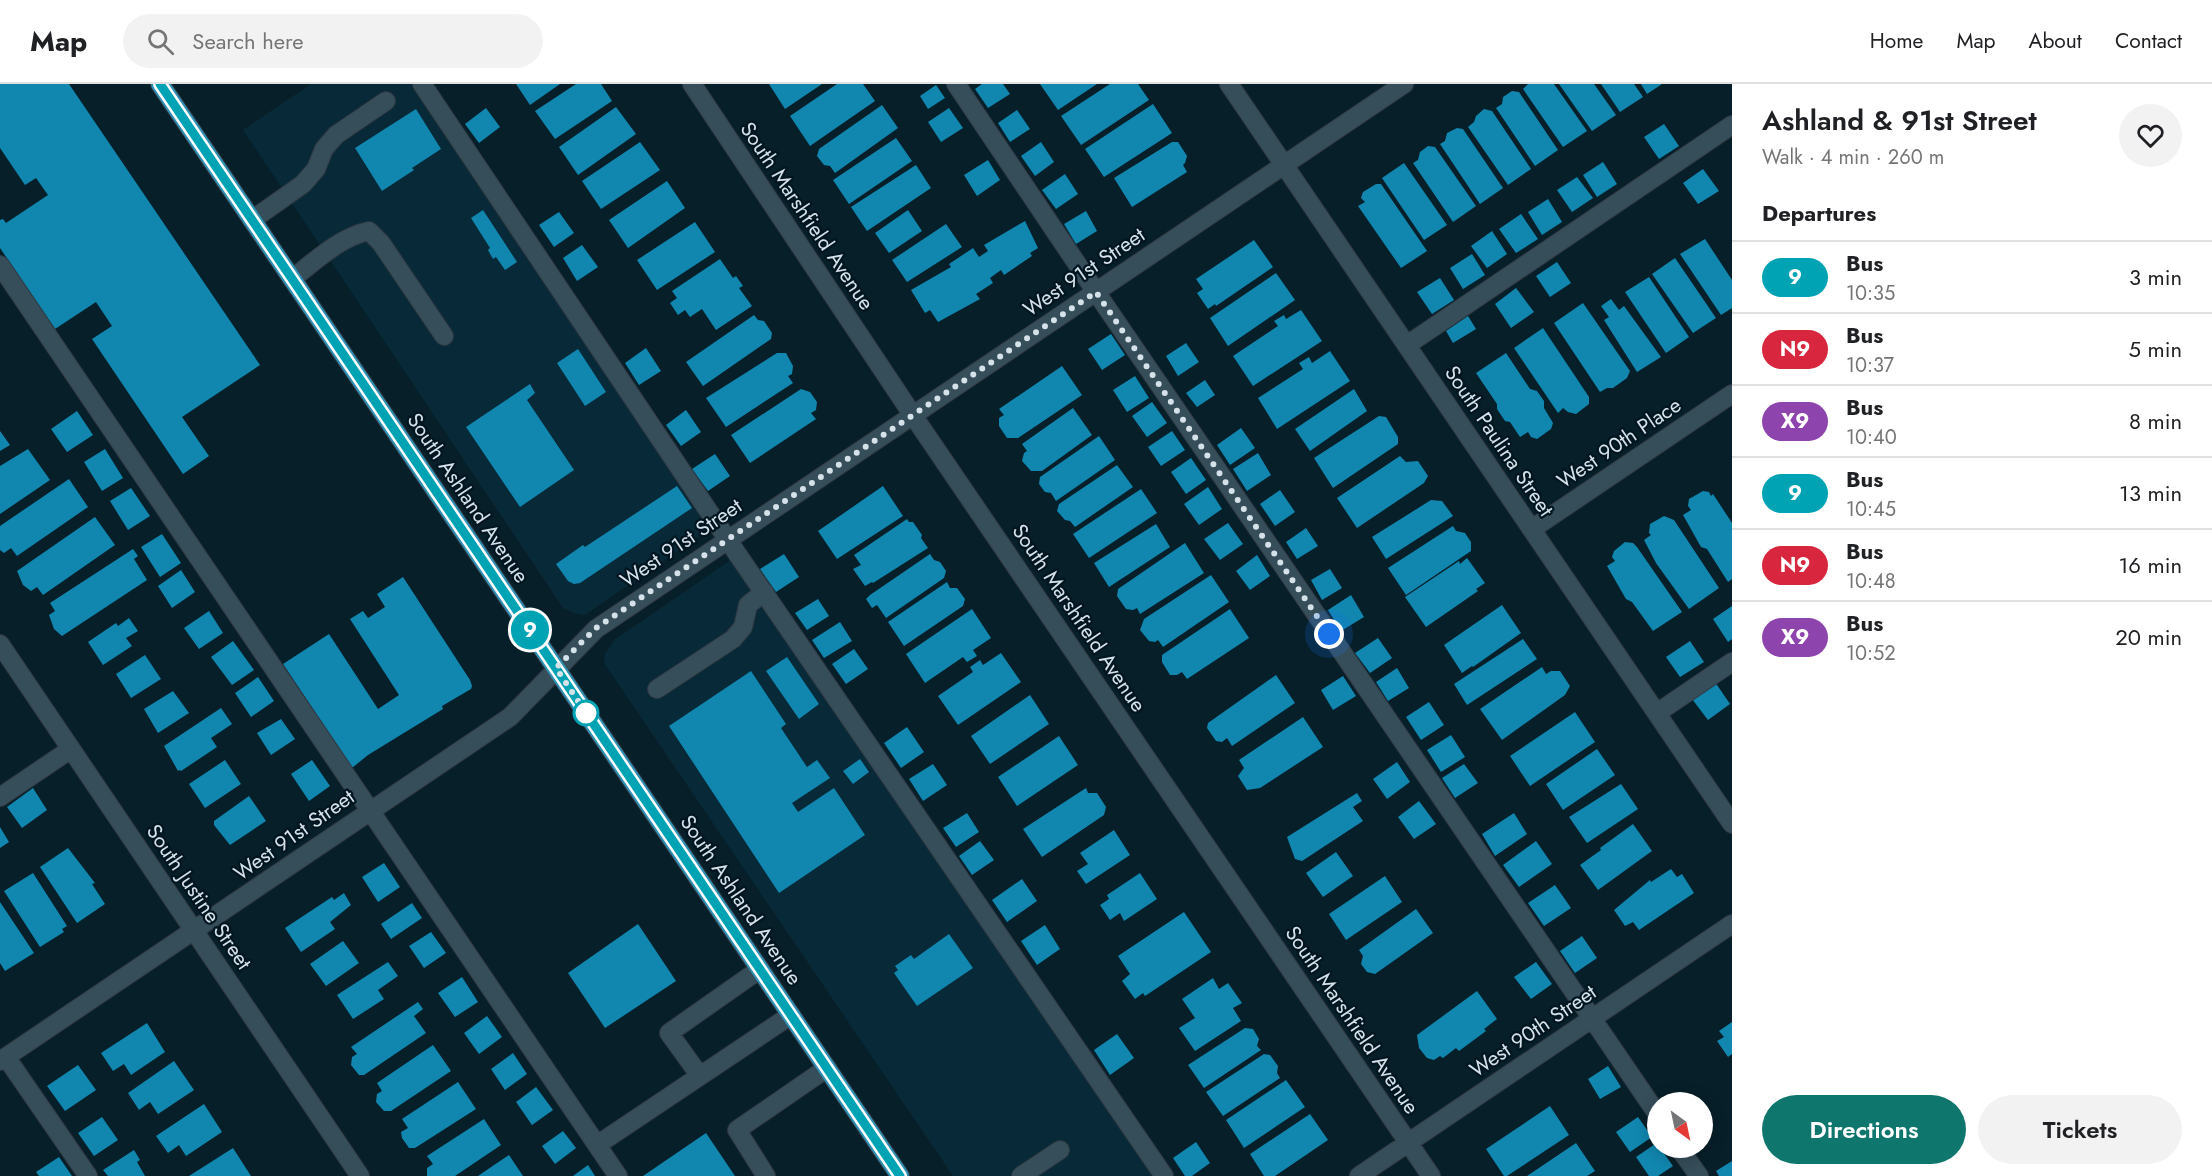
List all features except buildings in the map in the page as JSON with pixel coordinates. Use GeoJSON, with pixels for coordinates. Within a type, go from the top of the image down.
{"type":"FeatureCollection","features":[{"type":"Feature","properties":{"kind":"main road","name":"South Ashland Avenue"},"geometry":{"type":"LineString","coordinates":[[160,84],[900,1176]]}},
{"type":"Feature","properties":{"kind":"street"},"geometry":{"type":"LineString","coordinates":[[422,84],[727,539],[1164,1176]]}},
{"type":"Feature","properties":{"kind":"street","name":"South Marshfield Avenue"},"geometry":{"type":"LineString","coordinates":[[692,84],[912,414],[1431,1176]]}},
{"type":"Feature","properties":{"kind":"street"},"geometry":{"type":"LineString","coordinates":[[956,84],[1647,1099]]}},
{"type":"Feature","properties":{"kind":"street","name":"South Paulina Street"},"geometry":{"type":"LineString","coordinates":[[1229,84],[1732,824]]}},
{"type":"Feature","properties":{"kind":"street","name":"West 91st Street"},"geometry":{"type":"LineString","coordinates":[[3,1059],[510,717],[596,628],[1404,84]]}},
{"type":"Feature","properties":{"kind":"street"},"geometry":{"type":"LineString","coordinates":[[252,220],[303,184],[316,169],[324,149],[336,135],[386,101]]}},
{"type":"Feature","properties":{"kind":"street"},"geometry":{"type":"LineString","coordinates":[[1407,345],[1732,125]]}},
{"type":"Feature","properties":{"kind":"street"},"geometry":{"type":"LineString","coordinates":[[292,279],[343,241],[355,234],[369,231],[381,243],[444,336]]}},
{"type":"Feature","properties":{"kind":"street"},"geometry":{"type":"LineString","coordinates":[[0,265],[618,1176]]}},
{"type":"Feature","properties":{"kind":"street","name":"West 90th Place"},"geometry":{"type":"LineString","coordinates":[[1532,529],[1732,394]]}},
{"type":"Feature","properties":{"kind":"street"},"geometry":{"type":"LineString","coordinates":[[657,688],[733,639],[743,627],[748,605],[764,592]]}},
{"type":"Feature","properties":{"kind":"street","name":"South Justine Street"},"geometry":{"type":"LineString","coordinates":[[0,644],[360,1176]]}},
{"type":"Feature","properties":{"kind":"street"},"geometry":{"type":"LineString","coordinates":[[1657,713],[1732,662]]}},
{"type":"Feature","properties":{"kind":"street"},"geometry":{"type":"LineString","coordinates":[[0,797],[71,749]]}},
{"type":"Feature","properties":{"kind":"street","name":"West 90th Street"},"geometry":{"type":"LineString","coordinates":[[1359,1176],[1732,924]]}},
{"type":"Feature","properties":{"kind":"street"},"geometry":{"type":"LineString","coordinates":[[699,1076],[669,1033],[760,969]]}},
{"type":"Feature","properties":{"kind":"street"},"geometry":{"type":"LineString","coordinates":[[597,1145],[791,1015]]}},
{"type":"Feature","properties":{"kind":"street"},"geometry":{"type":"LineString","coordinates":[[3,1059],[88,1176]]}},
{"type":"Feature","properties":{"kind":"street"},"geometry":{"type":"LineString","coordinates":[[766,1176],[737,1130],[827,1068]]}},
{"type":"Feature","properties":{"kind":"street"},"geometry":{"type":"LineString","coordinates":[[1021,1176],[1060,1150]]}},
{"type":"Feature","properties":{"kind":"street"},"geometry":{"type":"LineString","coordinates":[[1686,1158],[1699,1176]]}},
{"type":"Feature","properties":{"kind":"shaded area"},"geometry":{"type":"Polygon","coordinates":[[[311,84],[422,84],[717,524],[585,615],[563,608],[243,130],[311,84]]]}},
{"type":"Feature","properties":{"kind":"shaded area"},"geometry":{"type":"Polygon","coordinates":[[[738,555],[1163,1176],[953,1176],[604,663],[605,654],[614,640],[738,555]]]}},
{"type":"Feature","properties":{"kind":"bus line","name":"9"},"geometry":{"type":"LineString","coordinates":[[160,84],[900,1176]]}},
{"type":"Feature","properties":{"kind":"route"},"geometry":{"type":"LineString","coordinates":[[586,713],[588,716],[556,668],[596,628],[1096,292],[1329,634]]}}]}
